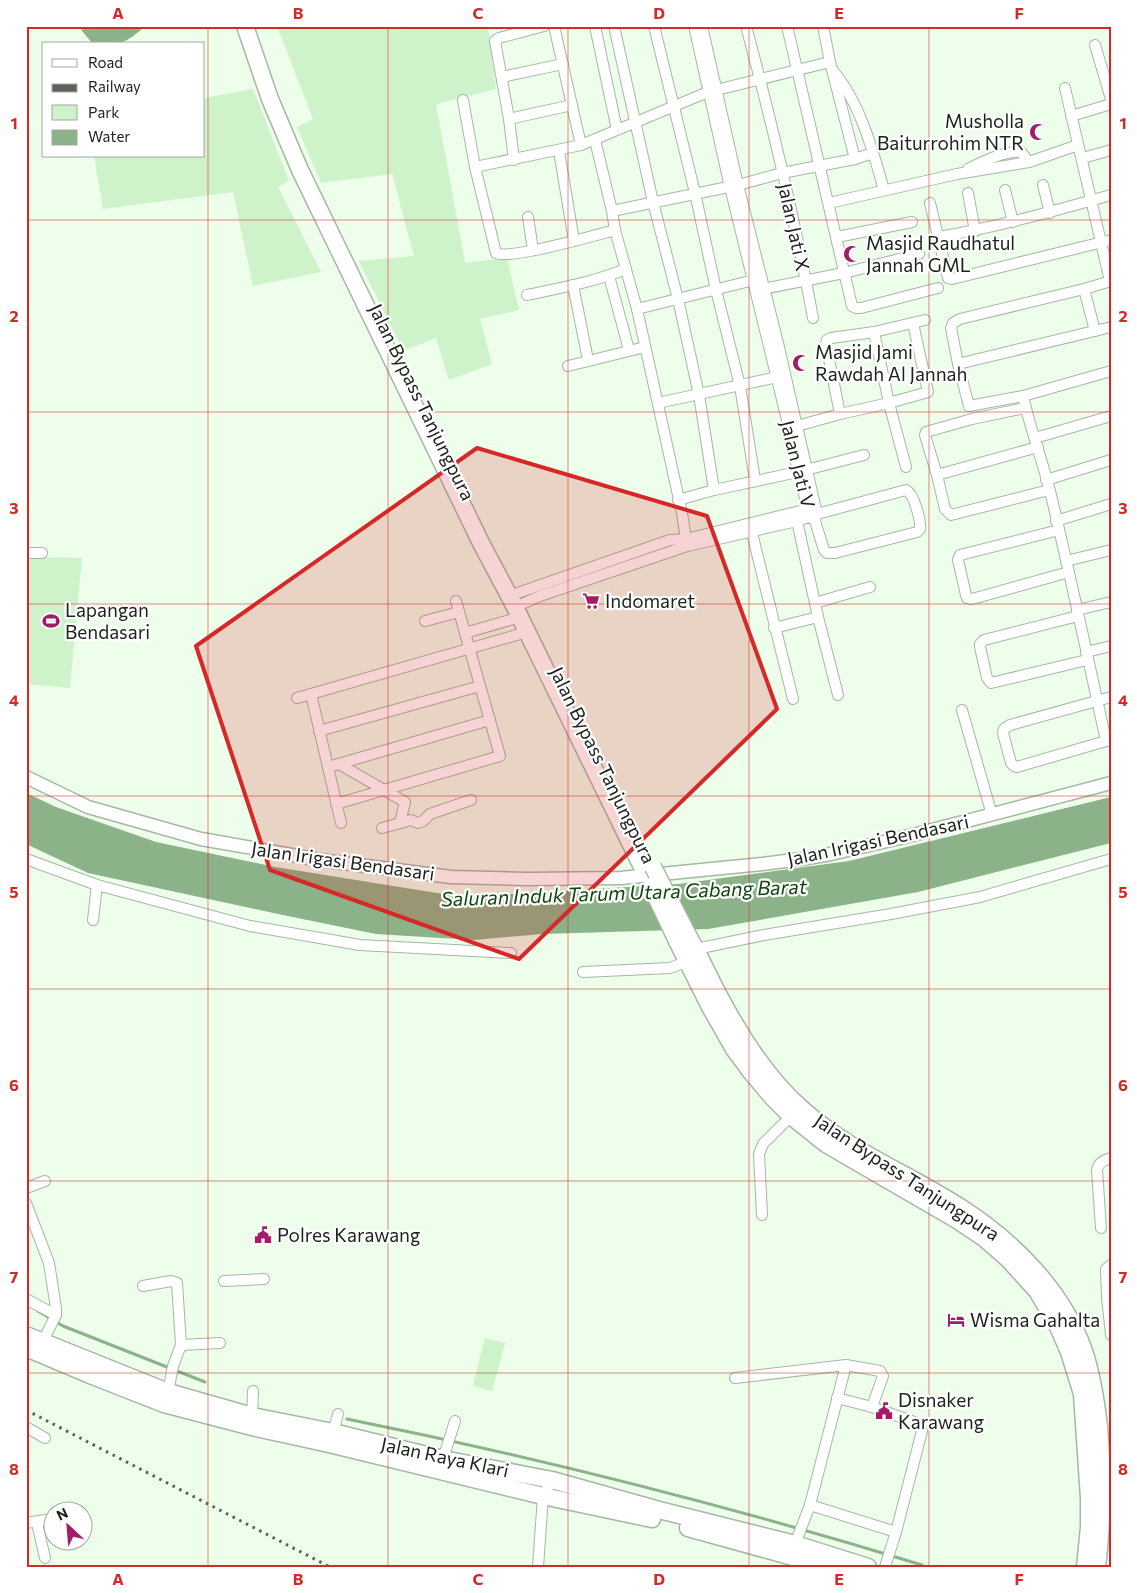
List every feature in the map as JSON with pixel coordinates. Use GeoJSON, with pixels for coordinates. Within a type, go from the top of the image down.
{"type":"FeatureCollection","features":[{"type":"Feature","properties":{"kind":"main road","name":"Jalan Bypass Tanjungpura"},"geometry":{"type":"LineString","coordinates":[[245,26],[270,99],[300,170],[481,543],[517,603],[527,632],[688,947],[749,1046],[782,1088],[802,1109],[837,1137],[962,1208],[997,1232],[1022,1256],[1057,1299],[1072,1324],[1084,1351],[1096,1405],[1102,1470],[1102,1503],[1097,1567]]}},
{"type":"Feature","properties":{"kind":"main road","name":"Jalan Bypass Tanjungpura"},"geometry":{"type":"LineString","coordinates":[[256,26],[279,95],[308,167],[465,489],[517,603],[648,868]]}},
{"type":"Feature","properties":{"kind":"main road","name":"Jalan Bypass Tanjungpura"},"geometry":{"type":"LineString","coordinates":[[688,947],[710,1006],[734,1049],[772,1097],[791,1116],[826,1144],[957,1220],[984,1238],[1008,1259],[1038,1291],[1058,1327],[1069,1352],[1082,1394],[1089,1498],[1089,1527],[1085,1567]]}},
{"type":"Feature","properties":{"kind":"main road","name":"Jalan Raya Klari"},"geometry":{"type":"LineString","coordinates":[[26,1335],[34,1345],[90,1375],[164,1404],[253,1406]]}},
{"type":"Feature","properties":{"kind":"main road","name":"Jalan Raya Klari"},"geometry":{"type":"LineString","coordinates":[[34,1345],[168,1392],[253,1406],[334,1428],[543,1496],[648,1517],[829,1567]]}},
{"type":"Feature","properties":{"kind":"main road","name":"Jalan Raya Klari"},"geometry":{"type":"LineString","coordinates":[[334,1428],[445,1452],[659,1510],[798,1535],[868,1567]]}},
{"type":"Feature","properties":{"kind":"street"},"geometry":{"type":"LineString","coordinates":[[514,160],[496,40],[544,26]]}},
{"type":"Feature","properties":{"kind":"street"},"geometry":{"type":"LineString","coordinates":[[554,26],[581,145]]}},
{"type":"Feature","properties":{"kind":"street"},"geometry":{"type":"LineString","coordinates":[[595,26],[617,130]]}},
{"type":"Feature","properties":{"kind":"street"},"geometry":{"type":"LineString","coordinates":[[614,26],[653,202],[678,299],[699,395],[714,490]]}},
{"type":"Feature","properties":{"kind":"street"},"geometry":{"type":"LineString","coordinates":[[654,26],[740,386],[755,480]]}},
{"type":"Feature","properties":{"kind":"street"},"geometry":{"type":"LineString","coordinates":[[694,26],[712,91]]}},
{"type":"Feature","properties":{"kind":"street"},"geometry":{"type":"LineString","coordinates":[[702,26],[712,91]]}},
{"type":"Feature","properties":{"kind":"street","name":"Jalan Jati X"},"geometry":{"type":"LineString","coordinates":[[746,26],[761,80],[813,318]]}},
{"type":"Feature","properties":{"kind":"street"},"geometry":{"type":"LineString","coordinates":[[786,26],[798,70],[852,306],[856,308],[938,288]]}},
{"type":"Feature","properties":{"kind":"street"},"geometry":{"type":"LineString","coordinates":[[823,26],[831,65],[856,159]]}},
{"type":"Feature","properties":{"kind":"street"},"geometry":{"type":"LineString","coordinates":[[1095,45],[1111,99]]}},
{"type":"Feature","properties":{"kind":"street"},"geometry":{"type":"LineString","coordinates":[[502,76],[562,64]]}},
{"type":"Feature","properties":{"kind":"street"},"geometry":{"type":"LineString","coordinates":[[476,167],[581,145],[712,91],[798,70],[831,65]]}},
{"type":"Feature","properties":{"kind":"street"},"geometry":{"type":"LineString","coordinates":[[831,65],[851,98],[873,153],[884,190]]}},
{"type":"Feature","properties":{"kind":"street"},"geometry":{"type":"LineString","coordinates":[[972,419],[951,328],[954,323],[1111,281],[1106,241],[1092,200],[1065,88]]}},
{"type":"Feature","properties":{"kind":"street","name":"Jalan Jati V"},"geometry":{"type":"LineString","coordinates":[[712,91],[781,376],[812,515],[824,550],[827,553],[835,553],[916,532],[920,529],[911,493],[906,490],[812,515]]}},
{"type":"Feature","properties":{"kind":"street"},"geometry":{"type":"LineString","coordinates":[[463,100],[496,253],[501,255],[532,250],[615,230]]}},
{"type":"Feature","properties":{"kind":"street"},"geometry":{"type":"LineString","coordinates":[[1071,116],[1111,104]]}},
{"type":"Feature","properties":{"kind":"street"},"geometry":{"type":"LineString","coordinates":[[509,119],[572,105]]}},
{"type":"Feature","properties":{"kind":"street"},"geometry":{"type":"LineString","coordinates":[[595,140],[615,230],[637,309],[686,543]]}},
{"type":"Feature","properties":{"kind":"street"},"geometry":{"type":"LineString","coordinates":[[829,203],[957,174],[1029,162],[1078,145]]}},
{"type":"Feature","properties":{"kind":"street"},"geometry":{"type":"LineString","coordinates":[[1082,158],[1111,150]]}},
{"type":"Feature","properties":{"kind":"street"},"geometry":{"type":"LineString","coordinates":[[559,151],[574,241]]}},
{"type":"Feature","properties":{"kind":"street"},"geometry":{"type":"LineString","coordinates":[[612,211],[734,186],[782,173],[856,159],[873,153]]}},
{"type":"Feature","properties":{"kind":"street"},"geometry":{"type":"LineString","coordinates":[[1043,185],[1050,212]]}},
{"type":"Feature","properties":{"kind":"street"},"geometry":{"type":"LineString","coordinates":[[1005,190],[1013,222]]}},
{"type":"Feature","properties":{"kind":"street"},"geometry":{"type":"LineString","coordinates":[[968,193],[975,230]]}},
{"type":"Feature","properties":{"kind":"street"},"geometry":{"type":"LineString","coordinates":[[938,236],[1013,222],[1111,195]]}},
{"type":"Feature","properties":{"kind":"street"},"geometry":{"type":"LineString","coordinates":[[930,203],[948,278],[952,279],[1106,241]]}},
{"type":"Feature","properties":{"kind":"street"},"geometry":{"type":"LineString","coordinates":[[528,217],[532,250]]}},
{"type":"Feature","properties":{"kind":"street"},"geometry":{"type":"LineString","coordinates":[[837,237],[912,222]]}},
{"type":"Feature","properties":{"kind":"street"},"geometry":{"type":"LineString","coordinates":[[759,290],[844,273],[919,254]]}},
{"type":"Feature","properties":{"kind":"street"},"geometry":{"type":"LineString","coordinates":[[527,295],[573,286],[626,270]]}},
{"type":"Feature","properties":{"kind":"street"},"geometry":{"type":"LineString","coordinates":[[609,276],[629,350]]}},
{"type":"Feature","properties":{"kind":"street"},"geometry":{"type":"LineString","coordinates":[[637,309],[757,279]]}},
{"type":"Feature","properties":{"kind":"street"},"geometry":{"type":"LineString","coordinates":[[573,286],[588,360]]}},
{"type":"Feature","properties":{"kind":"street"},"geometry":{"type":"LineString","coordinates":[[1084,289],[1095,331]]}},
{"type":"Feature","properties":{"kind":"street"},"geometry":{"type":"LineString","coordinates":[[840,414],[826,344],[827,340],[874,332],[925,320]]}},
{"type":"Feature","properties":{"kind":"street"},"geometry":{"type":"LineString","coordinates":[[793,427],[928,392],[913,323]]}},
{"type":"Feature","properties":{"kind":"street"},"geometry":{"type":"LineString","coordinates":[[958,364],[1111,327]]}},
{"type":"Feature","properties":{"kind":"street"},"geometry":{"type":"LineString","coordinates":[[874,332],[889,403],[906,468]]}},
{"type":"Feature","properties":{"kind":"street"},"geometry":{"type":"LineString","coordinates":[[568,366],[645,347]]}},
{"type":"Feature","properties":{"kind":"street"},"geometry":{"type":"LineString","coordinates":[[969,406],[1023,396],[1111,371]]}},
{"type":"Feature","properties":{"kind":"street"},"geometry":{"type":"LineString","coordinates":[[658,403],[781,376]]}},
{"type":"Feature","properties":{"kind":"street"},"geometry":{"type":"LineString","coordinates":[[1023,396],[1048,485],[1069,572],[1086,656],[1097,701],[1108,740],[1017,767],[1011,763],[1002,733],[1010,725],[1097,701],[1111,697]]}},
{"type":"Feature","properties":{"kind":"street"},"geometry":{"type":"LineString","coordinates":[[1026,408],[972,419],[926,432],[925,435],[945,510],[951,515],[1048,485],[1111,460]]}},
{"type":"Feature","properties":{"kind":"street"},"geometry":{"type":"LineString","coordinates":[[937,475],[1111,416]]}},
{"type":"Feature","properties":{"kind":"street"},"geometry":{"type":"LineString","coordinates":[[678,500],[864,455]]}},
{"type":"Feature","properties":{"kind":"street"},"geometry":{"type":"LineString","coordinates":[[1069,572],[972,599],[967,598],[958,560],[960,555],[1057,525],[1111,504]]}},
{"type":"Feature","properties":{"kind":"street"},"geometry":{"type":"LineString","coordinates":[[465,633],[517,603],[670,540],[686,543],[751,527],[812,515]]}},
{"type":"Feature","properties":{"kind":"street"},"geometry":{"type":"LineString","coordinates":[[751,527],[797,521],[812,515]]}},
{"type":"Feature","properties":{"kind":"street"},"geometry":{"type":"LineString","coordinates":[[797,521],[818,617],[838,695]]}},
{"type":"Feature","properties":{"kind":"street"},"geometry":{"type":"LineString","coordinates":[[751,527],[774,628],[793,699]]}},
{"type":"Feature","properties":{"kind":"street"},"geometry":{"type":"LineString","coordinates":[[1066,561],[1111,550]]}},
{"type":"Feature","properties":{"kind":"street"},"geometry":{"type":"LineString","coordinates":[[26,553],[42,553]]}},
{"type":"Feature","properties":{"kind":"street"},"geometry":{"type":"LineString","coordinates":[[815,603],[870,587]]}},
{"type":"Feature","properties":{"kind":"street"},"geometry":{"type":"LineString","coordinates":[[336,804],[500,756],[456,601]]}},
{"type":"Feature","properties":{"kind":"street"},"geometry":{"type":"LineString","coordinates":[[1111,602],[984,640],[980,644],[988,678],[991,683],[1086,656],[1111,646]]}},
{"type":"Feature","properties":{"kind":"street"},"geometry":{"type":"LineString","coordinates":[[425,621],[459,612]]}},
{"type":"Feature","properties":{"kind":"street"},"geometry":{"type":"LineString","coordinates":[[774,628],[818,617]]}},
{"type":"Feature","properties":{"kind":"street"},"geometry":{"type":"LineString","coordinates":[[297,698],[527,632]]}},
{"type":"Feature","properties":{"kind":"street"},"geometry":{"type":"LineString","coordinates":[[320,731],[480,686]]}},
{"type":"Feature","properties":{"kind":"street"},"geometry":{"type":"LineString","coordinates":[[311,694],[341,823]]}},
{"type":"Feature","properties":{"kind":"street"},"geometry":{"type":"LineString","coordinates":[[962,710],[992,815]]}},
{"type":"Feature","properties":{"kind":"street"},"geometry":{"type":"LineString","coordinates":[[328,767],[490,720]]}},
{"type":"Feature","properties":{"kind":"street"},"geometry":{"type":"LineString","coordinates":[[339,764],[405,802],[400,823]]}},
{"type":"Feature","properties":{"kind":"street","name":"Jalan Irigasi Bendasari"},"geometry":{"type":"LineString","coordinates":[[26,777],[88,807],[201,839],[320,860],[451,877],[527,879],[621,878],[762,864],[823,855],[869,846],[1111,783]]}},
{"type":"Feature","properties":{"kind":"street"},"geometry":{"type":"LineString","coordinates":[[382,828],[411,820],[418,823],[430,814],[471,800]]}},
{"type":"Feature","properties":{"kind":"street"},"geometry":{"type":"LineString","coordinates":[[26,859],[97,885],[250,926],[360,945],[511,953]]}},
{"type":"Feature","properties":{"kind":"street"},"geometry":{"type":"LineString","coordinates":[[583,972],[670,968],[688,947],[891,914],[980,897],[1111,859]]}},
{"type":"Feature","properties":{"kind":"street"},"geometry":{"type":"LineString","coordinates":[[93,920],[97,885]]}},
{"type":"Feature","properties":{"kind":"street"},"geometry":{"type":"LineString","coordinates":[[762,1215],[759,1154],[763,1144],[791,1116]]}},
{"type":"Feature","properties":{"kind":"street"},"geometry":{"type":"LineString","coordinates":[[1101,1228],[1097,1170],[1102,1162],[1111,1158]]}},
{"type":"Feature","properties":{"kind":"street"},"geometry":{"type":"LineString","coordinates":[[26,1188],[45,1181]]}},
{"type":"Feature","properties":{"kind":"street"},"geometry":{"type":"LineString","coordinates":[[26,1203],[49,1263],[56,1308],[54,1319],[34,1345]]}},
{"type":"Feature","properties":{"kind":"street"},"geometry":{"type":"LineString","coordinates":[[1111,1265],[1106,1269],[1111,1335]]}},
{"type":"Feature","properties":{"kind":"street"},"geometry":{"type":"LineString","coordinates":[[224,1281],[264,1279]]}},
{"type":"Feature","properties":{"kind":"street"},"geometry":{"type":"LineString","coordinates":[[143,1286],[172,1281],[177,1283],[181,1345],[172,1369],[168,1392]]}},
{"type":"Feature","properties":{"kind":"street"},"geometry":{"type":"LineString","coordinates":[[26,1300],[54,1319]]}},
{"type":"Feature","properties":{"kind":"street"},"geometry":{"type":"LineString","coordinates":[[181,1345],[220,1343]]}},
{"type":"Feature","properties":{"kind":"street"},"geometry":{"type":"LineString","coordinates":[[735,1378],[846,1365],[880,1371],[883,1376],[872,1407]]}},
{"type":"Feature","properties":{"kind":"street"},"geometry":{"type":"LineString","coordinates":[[798,1535],[810,1505],[846,1365]]}},
{"type":"Feature","properties":{"kind":"street"},"geometry":{"type":"LineString","coordinates":[[837,1398],[872,1407],[917,1423],[922,1431],[896,1532],[887,1559]]}},
{"type":"Feature","properties":{"kind":"street"},"geometry":{"type":"LineString","coordinates":[[445,1452],[453,1426]]}},
{"type":"Feature","properties":{"kind":"street"},"geometry":{"type":"LineString","coordinates":[[26,1427],[45,1438]]}},
{"type":"Feature","properties":{"kind":"street"},"geometry":{"type":"LineString","coordinates":[[538,1567],[543,1496],[552,1480]]}},
{"type":"Feature","properties":{"kind":"street"},"geometry":{"type":"LineString","coordinates":[[810,1505],[896,1532]]}},
{"type":"Feature","properties":{"kind":"street"},"geometry":{"type":"LineString","coordinates":[[31,1523],[45,1558]]}},
{"type":"Feature","properties":{"kind":"highlighted area"},"geometry":{"type":"Polygon","coordinates":[[[477,448],[707,516],[777,709],[519,959],[270,870],[196,646],[477,448]]]}},
{"type":"Feature","properties":{"kind":"green space"},"geometry":{"type":"Polygon","coordinates":[[[277,26],[488,26],[496,89],[436,104],[465,263],[507,258],[519,310],[480,319],[492,364],[449,380],[436,338],[403,351],[359,261],[414,256],[392,174],[321,183],[297,127],[313,119],[277,26]]]}},
{"type":"Feature","properties":{"kind":"green space"},"geometry":{"type":"Polygon","coordinates":[[[253,89],[289,181],[278,187],[321,272],[253,286],[233,192],[103,209],[94,158],[205,158],[205,98],[253,89]]]}},
{"type":"Feature","properties":{"kind":"green space","name":"Lapangan Bendasari"},"geometry":{"type":"Polygon","coordinates":[[[26,557],[82,558],[70,688],[26,684],[26,557]]]}},
{"type":"Feature","properties":{"kind":"green space"},"geometry":{"type":"Polygon","coordinates":[[[485,1338],[505,1343],[492,1391],[473,1386],[485,1338]]]}},
{"type":"Feature","properties":{"kind":"water"},"geometry":{"type":"Polygon","coordinates":[[[80,26],[145,26],[132,37],[121,42],[91,42],[80,26]]]}},
{"type":"Feature","properties":{"kind":"water","name":"Saluran Induk Tarum Utara Cabang Barat"},"geometry":{"type":"Polygon","coordinates":[[[26,793],[56,807],[156,842],[275,867],[462,897],[678,884],[849,861],[1111,797],[1111,843],[918,892],[708,929],[542,934],[474,940],[376,934],[88,873],[26,844],[26,793]]]}},
{"type":"Feature","properties":{"kind":"waterway"},"geometry":{"type":"LineString","coordinates":[[38,1311],[63,1326],[205,1382]]}},
{"type":"Feature","properties":{"kind":"waterway"},"geometry":{"type":"LineString","coordinates":[[347,1419],[492,1450],[636,1485],[780,1523],[922,1565]]}},
{"type":"Feature","properties":{"kind":"railway"},"geometry":{"type":"LineString","coordinates":[[26,1410],[330,1567]]}},
{"type":"Feature","properties":{"kind":"place","name":"Musholla Baiturrohim NTR"},"geometry":{"type":"Point","coordinates":[1038,132]}},
{"type":"Feature","properties":{"kind":"place","name":"Masjid Raudhatul Jannah GML"},"geometry":{"type":"Point","coordinates":[852,254]}},
{"type":"Feature","properties":{"kind":"place","name":"Masjid Jami Rawdah Al Jannah"},"geometry":{"type":"Point","coordinates":[801,363]}},
{"type":"Feature","properties":{"kind":"place","name":"Indomaret"},"geometry":{"type":"Point","coordinates":[591,601]}},
{"type":"Feature","properties":{"kind":"place","name":"Lapangan Bendasari"},"geometry":{"type":"Point","coordinates":[51,621]}},
{"type":"Feature","properties":{"kind":"place","name":"Polres Karawang"},"geometry":{"type":"Point","coordinates":[263,1235]}},
{"type":"Feature","properties":{"kind":"place","name":"Wisma Gahalta"},"geometry":{"type":"Point","coordinates":[956,1320]}},
{"type":"Feature","properties":{"kind":"place","name":"Disnaker Karawang"},"geometry":{"type":"Point","coordinates":[884,1411]}}]}
